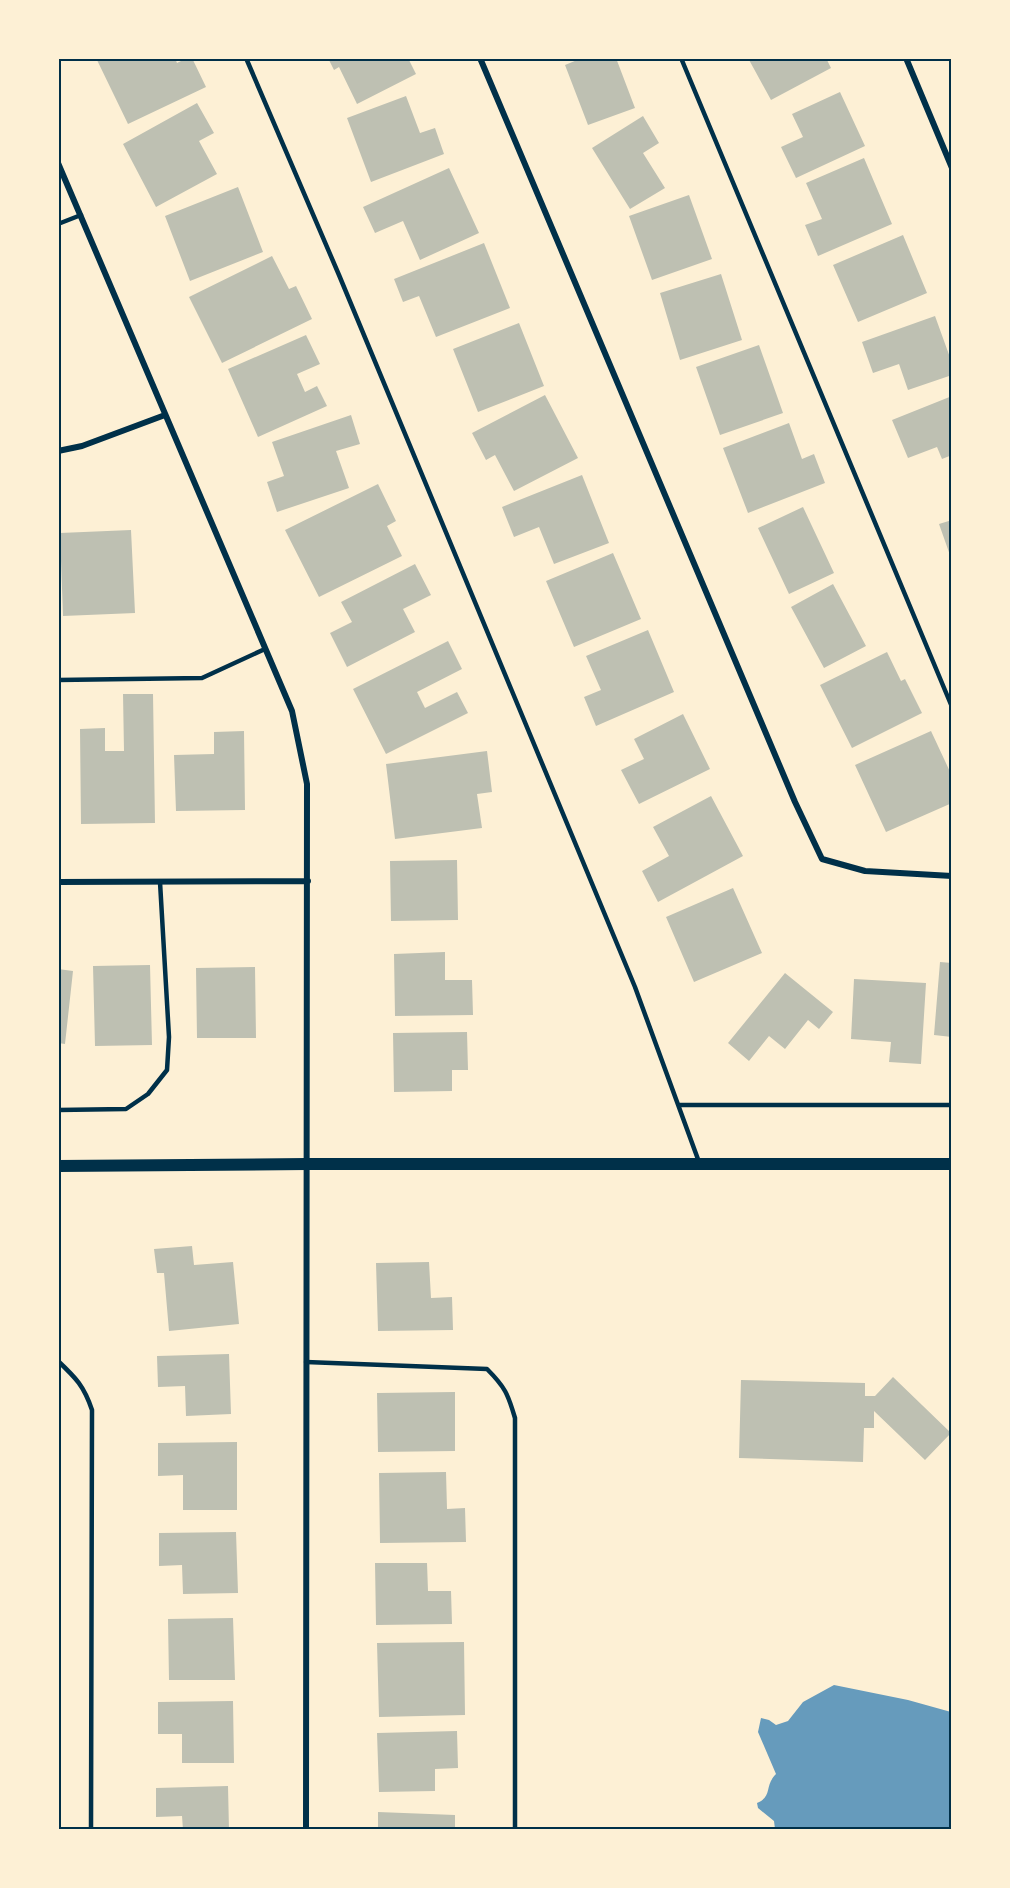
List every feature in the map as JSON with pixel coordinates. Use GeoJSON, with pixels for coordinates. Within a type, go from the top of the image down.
{"type":"FeatureCollection","features":[{"type":"Feature","properties":{"kind":"main road"},"geometry":{"type":"LineString","coordinates":[[58,1166],[951,1164]]}},
{"type":"Feature","properties":{"kind":"street"},"geometry":{"type":"LineString","coordinates":[[480,58],[795,802],[822,859],[865,871],[951,876]]}},
{"type":"Feature","properties":{"kind":"street"},"geometry":{"type":"LineString","coordinates":[[906,58],[948,151],[951,168]]}},
{"type":"Feature","properties":{"kind":"street"},"geometry":{"type":"LineString","coordinates":[[58,163],[292,711],[307,784],[306,1830]]}},
{"type":"Feature","properties":{"kind":"street"},"geometry":{"type":"LineString","coordinates":[[58,451],[82,446],[165,415]]}},
{"type":"Feature","properties":{"kind":"street"},"geometry":{"type":"LineString","coordinates":[[58,882],[308,881]]}},
{"type":"Feature","properties":{"kind":"lane"},"geometry":{"type":"LineString","coordinates":[[246,58],[339,275],[635,987],[700,1164]]}},
{"type":"Feature","properties":{"kind":"lane"},"geometry":{"type":"LineString","coordinates":[[681,58],[951,707]]}},
{"type":"Feature","properties":{"kind":"lane"},"geometry":{"type":"LineString","coordinates":[[58,224],[81,215]]}},
{"type":"Feature","properties":{"kind":"lane"},"geometry":{"type":"LineString","coordinates":[[58,680],[202,678],[265,649]]}},
{"type":"Feature","properties":{"kind":"lane"},"geometry":{"type":"LineString","coordinates":[[58,1110],[126,1109],[148,1094],[167,1070],[169,1037],[160,882]]}},
{"type":"Feature","properties":{"kind":"lane"},"geometry":{"type":"LineString","coordinates":[[679,1105],[951,1105]]}},
{"type":"Feature","properties":{"kind":"lane"},"geometry":{"type":"LineString","coordinates":[[58,1360],[75,1376],[86,1392],[92,1410],[91,1830]]}},
{"type":"Feature","properties":{"kind":"lane"},"geometry":{"type":"LineString","coordinates":[[306,1362],[487,1369],[502,1383],[509,1398],[515,1418],[515,1830]]}},
{"type":"Feature","properties":{"kind":"water"},"geometry":{"type":"Polygon","coordinates":[[[834,1685],[908,1700],[951,1712],[951,1829],[775,1829],[774,1821],[758,1808],[757,1803],[767,1794],[772,1778],[776,1774],[758,1732],[761,1718],[776,1725],[788,1721],[803,1702],[834,1685]]]}},
{"type":"Feature","properties":{"kind":"building"},"geometry":{"type":"Polygon","coordinates":[[[100,58],[175,58],[177,63],[192,58],[206,87],[128,124],[97,60],[100,58]]]}},
{"type":"Feature","properties":{"kind":"building"},"geometry":{"type":"Polygon","coordinates":[[[328,58],[408,58],[416,74],[357,104],[339,67],[334,70],[328,58]]]}},
{"type":"Feature","properties":{"kind":"building"},"geometry":{"type":"Polygon","coordinates":[[[582,58],[616,58],[635,108],[588,125],[565,65],[582,58]]]}},
{"type":"Feature","properties":{"kind":"building"},"geometry":{"type":"Polygon","coordinates":[[[748,58],[826,58],[831,68],[771,100],[748,58]]]}},
{"type":"Feature","properties":{"kind":"building"},"geometry":{"type":"Polygon","coordinates":[[[840,92],[865,146],[796,178],[781,147],[803,137],[792,114],[840,92]]]}},
{"type":"Feature","properties":{"kind":"building"},"geometry":{"type":"Polygon","coordinates":[[[406,96],[420,133],[435,128],[444,154],[371,182],[347,118],[406,96]]]}},
{"type":"Feature","properties":{"kind":"building"},"geometry":{"type":"Polygon","coordinates":[[[197,103],[214,133],[199,141],[217,174],[156,207],[123,144],[197,103]]]}},
{"type":"Feature","properties":{"kind":"building"},"geometry":{"type":"Polygon","coordinates":[[[643,116],[659,143],[643,153],[665,188],[630,209],[592,148],[643,116]]]}},
{"type":"Feature","properties":{"kind":"building"},"geometry":{"type":"Polygon","coordinates":[[[864,158],[892,224],[818,256],[805,225],[822,219],[806,183],[864,158]]]}},
{"type":"Feature","properties":{"kind":"building"},"geometry":{"type":"Polygon","coordinates":[[[449,168],[479,233],[420,260],[403,221],[375,233],[363,207],[449,168]]]}},
{"type":"Feature","properties":{"kind":"building"},"geometry":{"type":"Polygon","coordinates":[[[238,187],[263,252],[190,281],[165,216],[238,187]]]}},
{"type":"Feature","properties":{"kind":"building"},"geometry":{"type":"Polygon","coordinates":[[[689,195],[712,259],[652,280],[629,216],[689,195]]]}},
{"type":"Feature","properties":{"kind":"building"},"geometry":{"type":"Polygon","coordinates":[[[903,235],[927,293],[858,322],[833,265],[903,235]]]}},
{"type":"Feature","properties":{"kind":"building"},"geometry":{"type":"Polygon","coordinates":[[[484,243],[510,308],[436,337],[419,296],[403,302],[394,279],[484,243]]]}},
{"type":"Feature","properties":{"kind":"building"},"geometry":{"type":"Polygon","coordinates":[[[272,256],[289,289],[296,286],[312,319],[222,363],[189,297],[272,256]]]}},
{"type":"Feature","properties":{"kind":"building"},"geometry":{"type":"Polygon","coordinates":[[[721,274],[742,340],[680,360],[660,293],[721,274]]]}},
{"type":"Feature","properties":{"kind":"building"},"geometry":{"type":"Polygon","coordinates":[[[935,316],[952,363],[952,375],[908,390],[899,364],[873,373],[862,342],[935,316]]]}},
{"type":"Feature","properties":{"kind":"building"},"geometry":{"type":"Polygon","coordinates":[[[519,323],[544,386],[478,412],[453,349],[519,323]]]}},
{"type":"Feature","properties":{"kind":"building"},"geometry":{"type":"Polygon","coordinates":[[[306,335],[320,364],[297,374],[305,392],[317,386],[327,406],[258,437],[228,369],[306,335]]]}},
{"type":"Feature","properties":{"kind":"building"},"geometry":{"type":"Polygon","coordinates":[[[759,345],[783,413],[720,435],[696,367],[759,345]]]}},
{"type":"Feature","properties":{"kind":"building"},"geometry":{"type":"Polygon","coordinates":[[[545,395],[578,458],[514,491],[495,455],[486,460],[472,433],[545,395]]]}},
{"type":"Feature","properties":{"kind":"building"},"geometry":{"type":"Polygon","coordinates":[[[952,396],[952,455],[942,459],[937,447],[908,458],[892,420],[952,396]]]}},
{"type":"Feature","properties":{"kind":"building"},"geometry":{"type":"Polygon","coordinates":[[[351,415],[360,444],[336,451],[349,488],[277,512],[267,482],[284,476],[272,442],[351,415]]]}},
{"type":"Feature","properties":{"kind":"building"},"geometry":{"type":"Polygon","coordinates":[[[789,423],[802,459],[814,454],[825,483],[748,513],[723,448],[789,423]]]}},
{"type":"Feature","properties":{"kind":"building"},"geometry":{"type":"Polygon","coordinates":[[[582,475],[609,543],[554,564],[539,527],[514,537],[502,507],[582,475]]]}},
{"type":"Feature","properties":{"kind":"building"},"geometry":{"type":"Polygon","coordinates":[[[378,484],[396,521],[387,526],[402,556],[319,597],[285,530],[378,484]]]}},
{"type":"Feature","properties":{"kind":"building"},"geometry":{"type":"Polygon","coordinates":[[[803,507],[834,573],[789,594],[758,528],[803,507]]]}},
{"type":"Feature","properties":{"kind":"building"},"geometry":{"type":"Polygon","coordinates":[[[952,520],[952,558],[951,558],[939,524],[952,520]]]}},
{"type":"Feature","properties":{"kind":"building"},"geometry":{"type":"Polygon","coordinates":[[[131,530],[135,613],[63,616],[60,533],[131,530]]]}},
{"type":"Feature","properties":{"kind":"building"},"geometry":{"type":"Polygon","coordinates":[[[613,553],[641,619],[574,647],[546,581],[613,553]]]}},
{"type":"Feature","properties":{"kind":"building"},"geometry":{"type":"Polygon","coordinates":[[[415,564],[431,595],[403,609],[415,632],[347,667],[330,633],[352,622],[341,602],[415,564]]]}},
{"type":"Feature","properties":{"kind":"building"},"geometry":{"type":"Polygon","coordinates":[[[833,584],[866,646],[824,668],[791,607],[833,584]]]}},
{"type":"Feature","properties":{"kind":"building"},"geometry":{"type":"Polygon","coordinates":[[[648,630],[674,692],[596,726],[584,697],[601,690],[586,656],[648,630]]]}},
{"type":"Feature","properties":{"kind":"building"},"geometry":{"type":"Polygon","coordinates":[[[448,641],[462,669],[417,692],[425,708],[457,692],[468,713],[386,754],[353,689],[448,641]]]}},
{"type":"Feature","properties":{"kind":"building"},"geometry":{"type":"Polygon","coordinates":[[[887,652],[901,681],[905,679],[922,713],[852,748],[820,685],[887,652]]]}},
{"type":"Feature","properties":{"kind":"building"},"geometry":{"type":"Polygon","coordinates":[[[123,694],[153,694],[155,823],[81,824],[80,729],[105,728],[105,751],[124,751],[123,694]]]}},
{"type":"Feature","properties":{"kind":"building"},"geometry":{"type":"Polygon","coordinates":[[[683,714],[710,769],[639,804],[621,770],[644,759],[634,739],[683,714]]]}},
{"type":"Feature","properties":{"kind":"building"},"geometry":{"type":"Polygon","coordinates":[[[244,731],[245,810],[176,811],[174,755],[214,754],[214,732],[244,731]]]}},
{"type":"Feature","properties":{"kind":"building"},"geometry":{"type":"Polygon","coordinates":[[[931,731],[952,776],[952,803],[886,832],[855,765],[931,731]]]}},
{"type":"Feature","properties":{"kind":"building"},"geometry":{"type":"Polygon","coordinates":[[[487,751],[492,792],[477,794],[482,828],[395,839],[386,764],[487,751]]]}},
{"type":"Feature","properties":{"kind":"building"},"geometry":{"type":"Polygon","coordinates":[[[711,796],[743,856],[658,902],[642,871],[669,856],[653,827],[711,796]]]}},
{"type":"Feature","properties":{"kind":"building"},"geometry":{"type":"Polygon","coordinates":[[[457,860],[458,920],[391,921],[390,861],[457,860]]]}},
{"type":"Feature","properties":{"kind":"building"},"geometry":{"type":"Polygon","coordinates":[[[733,888],[762,953],[694,982],[666,917],[733,888]]]}},
{"type":"Feature","properties":{"kind":"building"},"geometry":{"type":"Polygon","coordinates":[[[445,952],[445,980],[472,980],[473,1015],[395,1016],[394,954],[445,952]]]}},
{"type":"Feature","properties":{"kind":"building"},"geometry":{"type":"Polygon","coordinates":[[[940,962],[952,963],[952,1037],[934,1035],[940,962]]]}},
{"type":"Feature","properties":{"kind":"building"},"geometry":{"type":"Polygon","coordinates":[[[150,965],[152,1045],[95,1046],[93,966],[150,965]]]}},
{"type":"Feature","properties":{"kind":"building"},"geometry":{"type":"Polygon","coordinates":[[[255,967],[256,1038],[197,1038],[196,968],[255,967]]]}},
{"type":"Feature","properties":{"kind":"building"},"geometry":{"type":"Polygon","coordinates":[[[58,969],[73,971],[65,1044],[58,1043],[58,969]]]}},
{"type":"Feature","properties":{"kind":"building"},"geometry":{"type":"Polygon","coordinates":[[[785,973],[833,1012],[819,1029],[808,1020],[785,1049],[769,1036],[749,1061],[728,1043],[785,973]]]}},
{"type":"Feature","properties":{"kind":"building"},"geometry":{"type":"Polygon","coordinates":[[[854,979],[926,983],[921,1064],[889,1062],[891,1042],[851,1039],[854,979]]]}},
{"type":"Feature","properties":{"kind":"building"},"geometry":{"type":"Polygon","coordinates":[[[467,1032],[468,1070],[452,1070],[452,1091],[394,1092],[393,1033],[467,1032]]]}},
{"type":"Feature","properties":{"kind":"building"},"geometry":{"type":"Polygon","coordinates":[[[192,1246],[194,1265],[233,1262],[239,1324],[169,1331],[164,1273],[157,1273],[154,1249],[192,1246]]]}},
{"type":"Feature","properties":{"kind":"building"},"geometry":{"type":"Polygon","coordinates":[[[429,1262],[431,1298],[452,1297],[453,1330],[378,1331],[376,1263],[429,1262]]]}},
{"type":"Feature","properties":{"kind":"building"},"geometry":{"type":"Polygon","coordinates":[[[229,1354],[231,1414],[186,1416],[185,1386],[158,1387],[157,1356],[229,1354]]]}},
{"type":"Feature","properties":{"kind":"building"},"geometry":{"type":"Polygon","coordinates":[[[893,1377],[951,1433],[925,1460],[874,1411],[874,1428],[864,1428],[863,1462],[739,1458],[741,1380],[865,1383],[865,1396],[875,1396],[893,1377]]]}},
{"type":"Feature","properties":{"kind":"building"},"geometry":{"type":"Polygon","coordinates":[[[455,1392],[455,1451],[378,1452],[377,1393],[455,1392]]]}},
{"type":"Feature","properties":{"kind":"building"},"geometry":{"type":"Polygon","coordinates":[[[237,1442],[237,1510],[183,1510],[183,1475],[158,1476],[158,1443],[237,1442]]]}},
{"type":"Feature","properties":{"kind":"building"},"geometry":{"type":"Polygon","coordinates":[[[446,1472],[447,1509],[465,1508],[466,1542],[380,1543],[379,1473],[446,1472]]]}},
{"type":"Feature","properties":{"kind":"building"},"geometry":{"type":"Polygon","coordinates":[[[236,1532],[238,1593],[183,1594],[182,1565],[159,1566],[159,1533],[236,1532]]]}},
{"type":"Feature","properties":{"kind":"building"},"geometry":{"type":"Polygon","coordinates":[[[375,1563],[427,1563],[428,1591],[451,1591],[452,1624],[376,1625],[375,1563]]]}},
{"type":"Feature","properties":{"kind":"building"},"geometry":{"type":"Polygon","coordinates":[[[233,1618],[235,1680],[169,1680],[168,1619],[233,1618]]]}},
{"type":"Feature","properties":{"kind":"building"},"geometry":{"type":"Polygon","coordinates":[[[464,1642],[465,1715],[379,1717],[377,1643],[464,1642]]]}},
{"type":"Feature","properties":{"kind":"building"},"geometry":{"type":"Polygon","coordinates":[[[233,1701],[234,1763],[182,1763],[182,1734],[158,1734],[158,1702],[233,1701]]]}},
{"type":"Feature","properties":{"kind":"building"},"geometry":{"type":"Polygon","coordinates":[[[457,1731],[458,1768],[435,1769],[435,1791],[379,1792],[377,1733],[457,1731]]]}},
{"type":"Feature","properties":{"kind":"building"},"geometry":{"type":"Polygon","coordinates":[[[228,1786],[229,1830],[183,1830],[182,1816],[156,1817],[156,1788],[228,1786]]]}},
{"type":"Feature","properties":{"kind":"building"},"geometry":{"type":"Polygon","coordinates":[[[378,1812],[455,1815],[455,1830],[378,1830],[378,1812]]]}}]}
